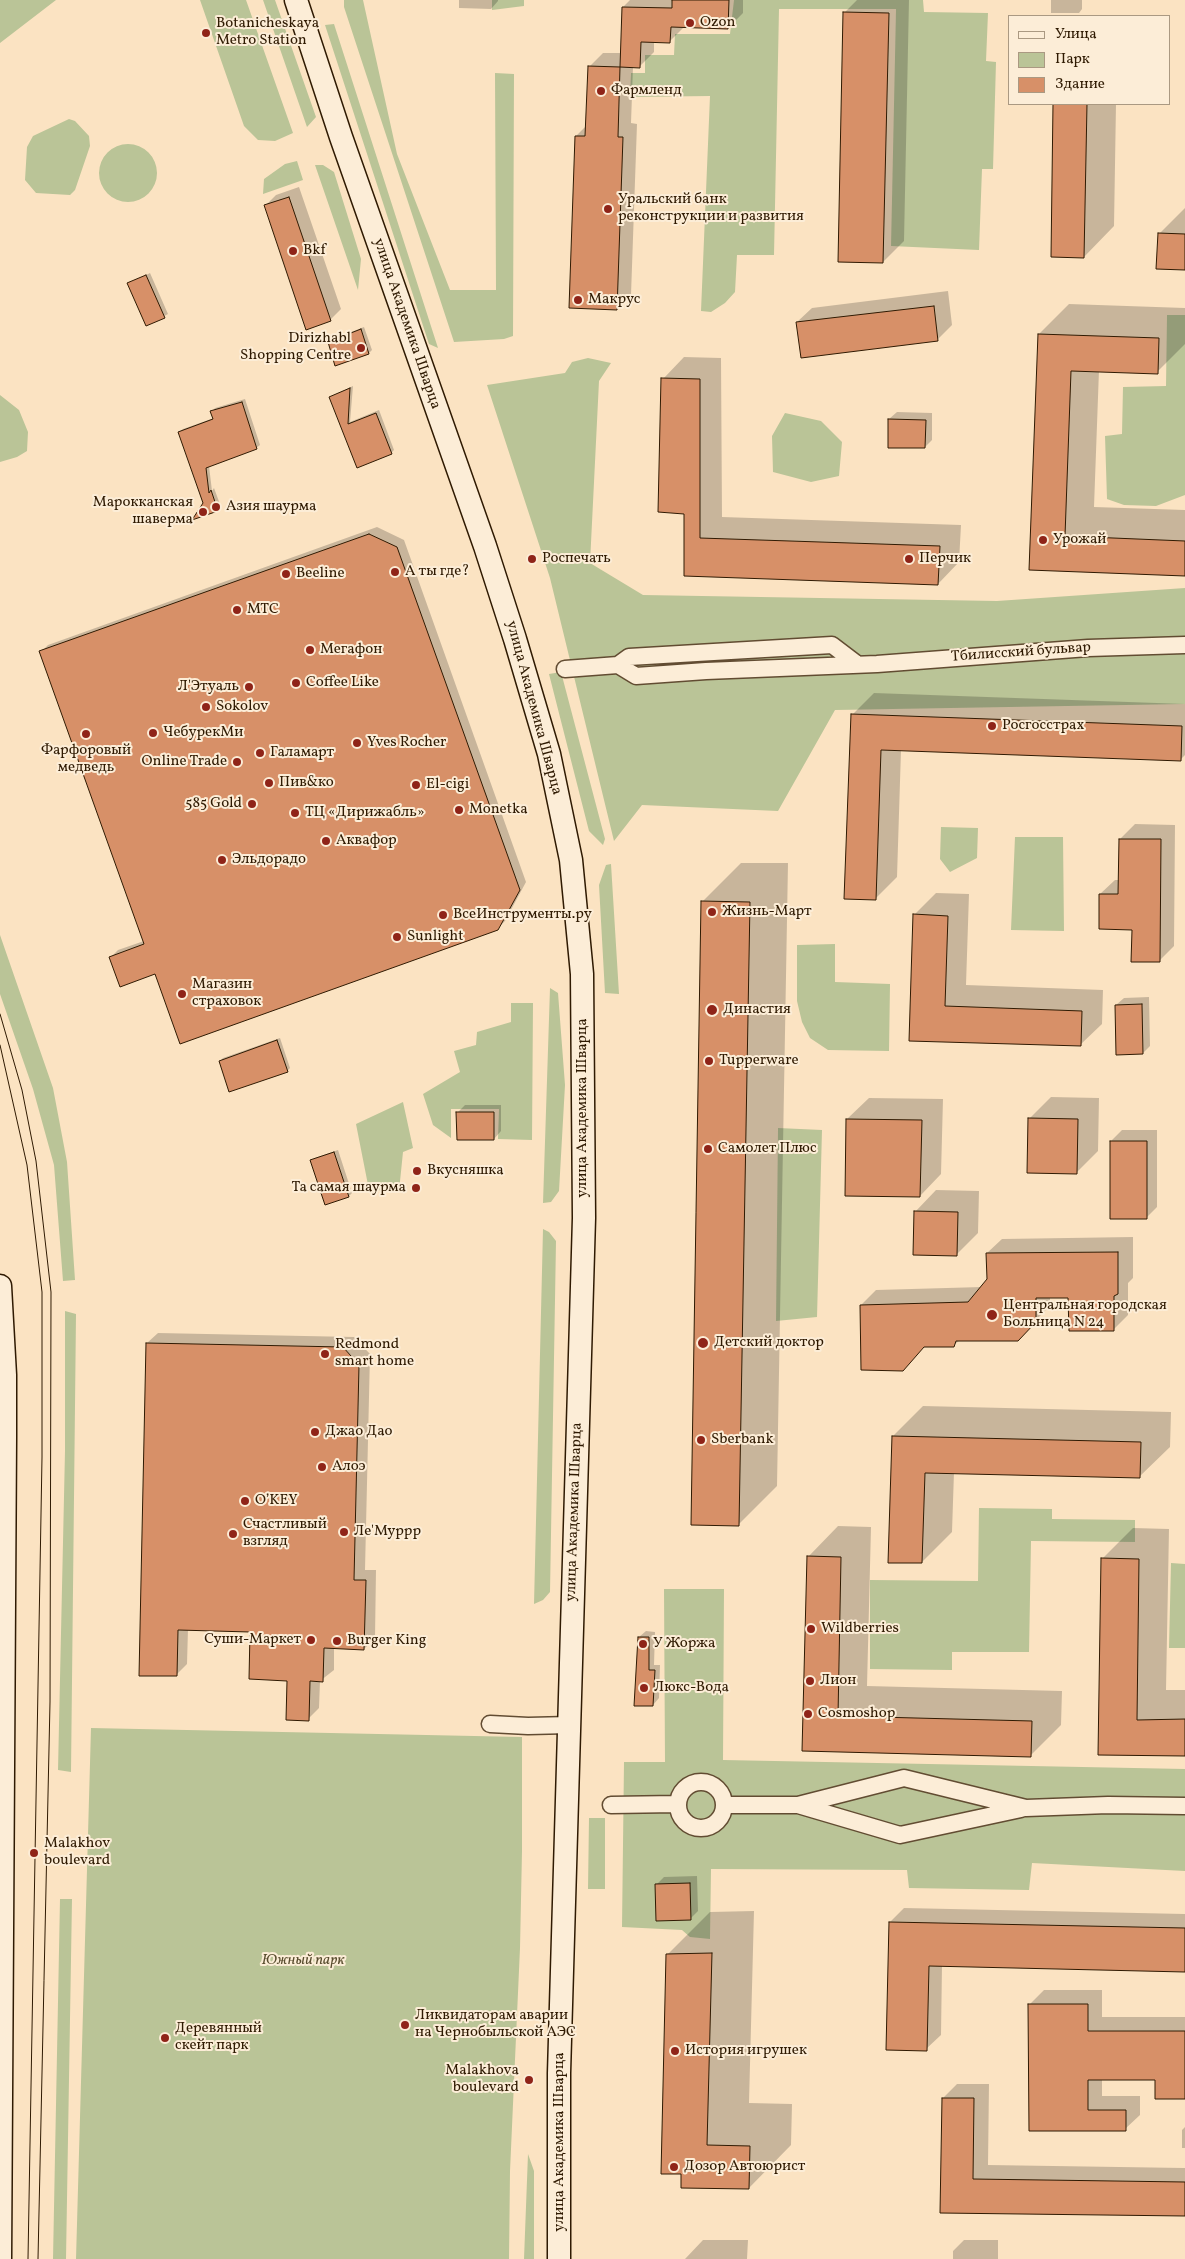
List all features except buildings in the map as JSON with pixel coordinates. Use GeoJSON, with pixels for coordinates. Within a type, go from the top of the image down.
{"type":"FeatureCollection","features":[{"type":"Feature","properties":{"kind":"street","name":"улица Академика Шварца"},"geometry":{"type":"LineString","coordinates":[[296,0],[344,146],[485,546],[515,639],[549,754],[571,860],[582,974],[584,1218],[559,2073],[559,2259]]}},
{"type":"Feature","properties":{"kind":"street","name":"Тбилисский бульвар"},"geometry":{"type":"LineString","coordinates":[[564,669],[618,665],[636,676],[857,664],[1088,648],[1185,645]]}},
{"type":"Feature","properties":{"kind":"street"},"geometry":{"type":"LineString","coordinates":[[0,1286],[5,1428],[0,2259]]}},
{"type":"Feature","properties":{"kind":"street"},"geometry":{"type":"LineString","coordinates":[[490,1724],[528,1726],[570,1725]]}},
{"type":"Feature","properties":{"kind":"street"},"geometry":{"type":"LineString","coordinates":[[726,1805],[798,1805],[904,1778],[1026,1808]]}},
{"type":"Feature","properties":{"kind":"street"},"geometry":{"type":"LineString","coordinates":[[701,1780],[718,1787],[726,1805],[718,1822],[701,1829],[683,1822],[676,1804],[684,1787],[701,1780]]}},
{"type":"Feature","properties":{"kind":"street"},"geometry":{"type":"LineString","coordinates":[[611,1805],[676,1804]]}},
{"type":"Feature","properties":{"kind":"street"},"geometry":{"type":"LineString","coordinates":[[798,1805],[900,1835],[1026,1808],[1108,1805],[1185,1806]]}},
{"type":"Feature","properties":{"kind":"green space"},"geometry":{"type":"Polygon","coordinates":[[[0,0],[56,0],[0,43],[0,0]]]}},
{"type":"Feature","properties":{"kind":"green space"},"geometry":{"type":"Polygon","coordinates":[[[200,0],[246,0],[293,133],[275,141],[258,140],[244,126],[200,0]]]}},
{"type":"Feature","properties":{"kind":"green space"},"geometry":{"type":"Polygon","coordinates":[[[263,0],[275,0],[316,117],[307,127],[263,0]]]}},
{"type":"Feature","properties":{"kind":"green space"},"geometry":{"type":"Polygon","coordinates":[[[344,0],[363,0],[397,154],[450,290],[496,290],[495,73],[514,74],[513,336],[504,339],[454,342],[344,7],[344,0]]]}},
{"type":"Feature","properties":{"kind":"green space"},"geometry":{"type":"Polygon","coordinates":[[[492,0],[524,0],[524,6],[492,10],[492,0]]]}},
{"type":"Feature","properties":{"kind":"green space"},"geometry":{"type":"Polygon","coordinates":[[[734,0],[923,0],[924,12],[988,13],[986,61],[996,62],[993,169],[982,169],[979,250],[891,246],[896,9],[779,9],[774,255],[737,255],[735,292],[725,303],[711,312],[701,311],[710,96],[630,97],[631,73],[645,73],[645,55],[674,55],[675,34],[730,34],[734,0]]]}},
{"type":"Feature","properties":{"kind":"green space"},"geometry":{"type":"Polygon","coordinates":[[[334,24],[438,348],[429,344],[325,25],[334,24]]]}},
{"type":"Feature","properties":{"kind":"green space"},"geometry":{"type":"Polygon","coordinates":[[[69,119],[75,121],[89,136],[90,146],[75,190],[70,195],[36,193],[25,180],[27,147],[33,136],[69,119]]]}},
{"type":"Feature","properties":{"kind":"green space"},"geometry":{"type":"Polygon","coordinates":[[[128,144],[139,146],[152,157],[157,173],[155,184],[144,197],[128,202],[117,200],[104,189],[99,173],[101,162],[112,149],[128,144]]]}},
{"type":"Feature","properties":{"kind":"green space"},"geometry":{"type":"Polygon","coordinates":[[[297,161],[303,180],[263,194],[264,179],[285,164],[297,161]]]}},
{"type":"Feature","properties":{"kind":"green space"},"geometry":{"type":"Polygon","coordinates":[[[315,165],[323,165],[334,172],[361,259],[358,290],[315,165]]]}},
{"type":"Feature","properties":{"kind":"green space"},"geometry":{"type":"Polygon","coordinates":[[[1167,315],[1185,315],[1185,495],[1156,506],[1124,505],[1107,499],[1105,436],[1122,434],[1123,387],[1166,386],[1167,315]]]}},
{"type":"Feature","properties":{"kind":"green space"},"geometry":{"type":"Polygon","coordinates":[[[588,358],[611,363],[599,381],[590,563],[643,595],[997,601],[1185,588],[1185,704],[835,710],[778,811],[642,805],[614,841],[550,578],[487,385],[565,373],[572,362],[588,358]]]}},
{"type":"Feature","properties":{"kind":"green space"},"geometry":{"type":"Polygon","coordinates":[[[0,395],[19,410],[28,432],[27,451],[17,457],[0,462],[0,395]]]}},
{"type":"Feature","properties":{"kind":"green space"},"geometry":{"type":"Polygon","coordinates":[[[785,413],[821,421],[842,442],[839,476],[811,482],[773,472],[772,436],[785,413]]]}},
{"type":"Feature","properties":{"kind":"green space"},"geometry":{"type":"Polygon","coordinates":[[[561,672],[605,839],[603,845],[589,831],[549,674],[561,672]]]}},
{"type":"Feature","properties":{"kind":"green space"},"geometry":{"type":"Polygon","coordinates":[[[941,827],[978,828],[977,858],[950,872],[940,859],[941,827]]]}},
{"type":"Feature","properties":{"kind":"green space"},"geometry":{"type":"Polygon","coordinates":[[[1015,837],[1063,837],[1064,931],[1011,930],[1015,837]]]}},
{"type":"Feature","properties":{"kind":"green space"},"geometry":{"type":"Polygon","coordinates":[[[611,864],[619,994],[605,993],[599,885],[606,865],[611,864]]]}},
{"type":"Feature","properties":{"kind":"green space"},"geometry":{"type":"Polygon","coordinates":[[[0,935],[53,1088],[67,1162],[75,1280],[63,1281],[54,1165],[33,1089],[0,994],[0,935]]]}},
{"type":"Feature","properties":{"kind":"green space"},"geometry":{"type":"Polygon","coordinates":[[[835,944],[835,982],[890,984],[889,1051],[828,1050],[810,1038],[802,1022],[797,1001],[797,945],[835,944]]]}},
{"type":"Feature","properties":{"kind":"green space"},"geometry":{"type":"Polygon","coordinates":[[[550,988],[558,993],[565,1085],[559,1191],[551,1202],[543,1203],[550,988]]]}},
{"type":"Feature","properties":{"kind":"green space"},"geometry":{"type":"Polygon","coordinates":[[[511,1003],[533,1003],[532,1140],[498,1139],[499,1109],[451,1109],[451,1138],[433,1125],[423,1094],[460,1072],[454,1051],[476,1045],[477,1032],[511,1022],[511,1003]]]}},
{"type":"Feature","properties":{"kind":"green space"},"geometry":{"type":"Polygon","coordinates":[[[403,1102],[413,1148],[403,1152],[399,1191],[369,1190],[356,1124],[403,1102]]]}},
{"type":"Feature","properties":{"kind":"green space"},"geometry":{"type":"Polygon","coordinates":[[[778,1128],[822,1130],[817,1317],[776,1321],[778,1128]]]}},
{"type":"Feature","properties":{"kind":"green space"},"geometry":{"type":"Polygon","coordinates":[[[543,1229],[549,1232],[556,1241],[550,1592],[543,1600],[534,1604],[543,1229]]]}},
{"type":"Feature","properties":{"kind":"green space"},"geometry":{"type":"Polygon","coordinates":[[[65,1311],[76,1314],[71,1772],[58,1770],[65,1451],[65,1311]]]}},
{"type":"Feature","properties":{"kind":"green space"},"geometry":{"type":"Polygon","coordinates":[[[979,1508],[1052,1509],[1052,1519],[1135,1520],[1135,1542],[1031,1541],[1029,1652],[952,1652],[952,1670],[870,1669],[870,1580],[978,1581],[979,1508]]]}},
{"type":"Feature","properties":{"kind":"green space"},"geometry":{"type":"Polygon","coordinates":[[[1171,1563],[1185,1564],[1185,1648],[1169,1648],[1171,1563]]]}},
{"type":"Feature","properties":{"kind":"green space"},"geometry":{"type":"Polygon","coordinates":[[[664,1589],[724,1589],[723,1760],[1185,1769],[1185,1871],[1032,1863],[1029,1890],[909,1888],[907,1870],[711,1869],[710,1939],[690,1937],[682,1930],[622,1927],[624,1762],[665,1762],[664,1589]]]}},
{"type":"Feature","properties":{"kind":"green space","name":"Южный парк"},"geometry":{"type":"Polygon","coordinates":[[[91,1728],[522,1737],[520,1948],[510,2171],[509,2259],[76,2259],[91,1728]]]}},
{"type":"Feature","properties":{"kind":"green space"},"geometry":{"type":"Polygon","coordinates":[[[589,1818],[605,1818],[605,1889],[588,1889],[589,1818]]]}},
{"type":"Feature","properties":{"kind":"green space"},"geometry":{"type":"Polygon","coordinates":[[[60,1899],[72,1899],[66,2259],[53,2259],[60,1899]]]}},
{"type":"Feature","properties":{"kind":"green space"},"geometry":{"type":"Polygon","coordinates":[[[528,2154],[534,2171],[534,2259],[524,2259],[528,2154]]]}},
{"type":"Feature","properties":{"kind":"tram line"},"geometry":{"type":"LineString","coordinates":[[0,1014],[22,1090],[36,1161],[51,1292],[50,1702],[38,2259]]}},
{"type":"Feature","properties":{"kind":"tram line"},"geometry":{"type":"LineString","coordinates":[[0,1045],[27,1165],[42,1292],[42,1457],[28,2259]]}},
{"type":"Feature","properties":{"kind":"place","name":"Ozon"},"geometry":{"type":"Point","coordinates":[690,23]}},
{"type":"Feature","properties":{"kind":"place","name":"Botanicheskaya Metro Station"},"geometry":{"type":"Point","coordinates":[206,33]}},
{"type":"Feature","properties":{"kind":"place","name":"Фармленд"},"geometry":{"type":"Point","coordinates":[601,91]}},
{"type":"Feature","properties":{"kind":"place","name":"Уральский банк реконструкции и развития"},"geometry":{"type":"Point","coordinates":[608,209]}},
{"type":"Feature","properties":{"kind":"place","name":"Bkf"},"geometry":{"type":"Point","coordinates":[293,251]}},
{"type":"Feature","properties":{"kind":"place","name":"Макрус"},"geometry":{"type":"Point","coordinates":[578,300]}},
{"type":"Feature","properties":{"kind":"place","name":"Dirizhabl Shopping Centre"},"geometry":{"type":"Point","coordinates":[361,348]}},
{"type":"Feature","properties":{"kind":"place","name":"Азия шаурма"},"geometry":{"type":"Point","coordinates":[216,507]}},
{"type":"Feature","properties":{"kind":"place","name":"Марокканская шаверма"},"geometry":{"type":"Point","coordinates":[203,512]}},
{"type":"Feature","properties":{"kind":"place","name":"Урожай"},"geometry":{"type":"Point","coordinates":[1043,540]}},
{"type":"Feature","properties":{"kind":"place","name":"Роспечать"},"geometry":{"type":"Point","coordinates":[532,559]}},
{"type":"Feature","properties":{"kind":"place","name":"Перчик"},"geometry":{"type":"Point","coordinates":[909,559]}},
{"type":"Feature","properties":{"kind":"place","name":"А ты где?"},"geometry":{"type":"Point","coordinates":[395,572]}},
{"type":"Feature","properties":{"kind":"place","name":"Beeline"},"geometry":{"type":"Point","coordinates":[286,574]}},
{"type":"Feature","properties":{"kind":"place","name":"МТС"},"geometry":{"type":"Point","coordinates":[237,610]}},
{"type":"Feature","properties":{"kind":"place","name":"Мегафон"},"geometry":{"type":"Point","coordinates":[310,650]}},
{"type":"Feature","properties":{"kind":"place","name":"Coffee Like"},"geometry":{"type":"Point","coordinates":[296,683]}},
{"type":"Feature","properties":{"kind":"place","name":"Л'Этуаль"},"geometry":{"type":"Point","coordinates":[249,687]}},
{"type":"Feature","properties":{"kind":"place","name":"Sokolov"},"geometry":{"type":"Point","coordinates":[206,707]}},
{"type":"Feature","properties":{"kind":"place","name":"Росгосстрах"},"geometry":{"type":"Point","coordinates":[992,726]}},
{"type":"Feature","properties":{"kind":"place","name":"ЧебурекМи"},"geometry":{"type":"Point","coordinates":[153,733]}},
{"type":"Feature","properties":{"kind":"place","name":"Фарфоровый медведь"},"geometry":{"type":"Point","coordinates":[86,734]}},
{"type":"Feature","properties":{"kind":"place","name":"Yves Rocher"},"geometry":{"type":"Point","coordinates":[357,743]}},
{"type":"Feature","properties":{"kind":"place","name":"Галамарт"},"geometry":{"type":"Point","coordinates":[260,753]}},
{"type":"Feature","properties":{"kind":"place","name":"Online Trade"},"geometry":{"type":"Point","coordinates":[237,762]}},
{"type":"Feature","properties":{"kind":"place","name":"Пив&ко"},"geometry":{"type":"Point","coordinates":[269,783]}},
{"type":"Feature","properties":{"kind":"place","name":"El-cigi"},"geometry":{"type":"Point","coordinates":[416,785]}},
{"type":"Feature","properties":{"kind":"place","name":"585 Gold"},"geometry":{"type":"Point","coordinates":[252,804]}},
{"type":"Feature","properties":{"kind":"place","name":"Monetka"},"geometry":{"type":"Point","coordinates":[459,810]}},
{"type":"Feature","properties":{"kind":"place","name":"ТЦ «Дирижабль»"},"geometry":{"type":"Point","coordinates":[295,813]}},
{"type":"Feature","properties":{"kind":"place","name":"Аквафор"},"geometry":{"type":"Point","coordinates":[326,841]}},
{"type":"Feature","properties":{"kind":"place","name":"Эльдорадо"},"geometry":{"type":"Point","coordinates":[222,860]}},
{"type":"Feature","properties":{"kind":"place","name":"Жизнь-Март"},"geometry":{"type":"Point","coordinates":[712,912]}},
{"type":"Feature","properties":{"kind":"place","name":"ВсеИнструменты.ру"},"geometry":{"type":"Point","coordinates":[443,915]}},
{"type":"Feature","properties":{"kind":"place","name":"Sunlight"},"geometry":{"type":"Point","coordinates":[397,937]}},
{"type":"Feature","properties":{"kind":"place","name":"Магазин страховок"},"geometry":{"type":"Point","coordinates":[182,994]}},
{"type":"Feature","properties":{"kind":"place","name":"Династия"},"geometry":{"type":"Point","coordinates":[712,1010]}},
{"type":"Feature","properties":{"kind":"place","name":"Tupperware"},"geometry":{"type":"Point","coordinates":[709,1061]}},
{"type":"Feature","properties":{"kind":"place","name":"Самолет Плюс"},"geometry":{"type":"Point","coordinates":[708,1149]}},
{"type":"Feature","properties":{"kind":"place","name":"Вкусняшка"},"geometry":{"type":"Point","coordinates":[417,1171]}},
{"type":"Feature","properties":{"kind":"place","name":"Та самая шаурма"},"geometry":{"type":"Point","coordinates":[416,1188]}},
{"type":"Feature","properties":{"kind":"place","name":"Центральная городская Больница N 24"},"geometry":{"type":"Point","coordinates":[992,1315]}},
{"type":"Feature","properties":{"kind":"place","name":"Детский доктор"},"geometry":{"type":"Point","coordinates":[703,1343]}},
{"type":"Feature","properties":{"kind":"place","name":"Redmond smart home"},"geometry":{"type":"Point","coordinates":[325,1354]}},
{"type":"Feature","properties":{"kind":"place","name":"Джао Дао"},"geometry":{"type":"Point","coordinates":[315,1432]}},
{"type":"Feature","properties":{"kind":"place","name":"Sberbank"},"geometry":{"type":"Point","coordinates":[701,1440]}},
{"type":"Feature","properties":{"kind":"place","name":"Алоэ"},"geometry":{"type":"Point","coordinates":[322,1467]}},
{"type":"Feature","properties":{"kind":"place","name":"O’KEY"},"geometry":{"type":"Point","coordinates":[245,1501]}},
{"type":"Feature","properties":{"kind":"place","name":"Ле'Муррр"},"geometry":{"type":"Point","coordinates":[344,1532]}},
{"type":"Feature","properties":{"kind":"place","name":"Счастливый взгляд"},"geometry":{"type":"Point","coordinates":[233,1534]}},
{"type":"Feature","properties":{"kind":"place","name":"Wildberries"},"geometry":{"type":"Point","coordinates":[811,1629]}},
{"type":"Feature","properties":{"kind":"place","name":"Суши-Маркет"},"geometry":{"type":"Point","coordinates":[311,1640]}},
{"type":"Feature","properties":{"kind":"place","name":"Burger King"},"geometry":{"type":"Point","coordinates":[337,1641]}},
{"type":"Feature","properties":{"kind":"place","name":"У Жоржа"},"geometry":{"type":"Point","coordinates":[643,1644]}},
{"type":"Feature","properties":{"kind":"place","name":"Лион"},"geometry":{"type":"Point","coordinates":[810,1681]}},
{"type":"Feature","properties":{"kind":"place","name":"Люкс-Вода"},"geometry":{"type":"Point","coordinates":[644,1688]}},
{"type":"Feature","properties":{"kind":"place","name":"Cosmoshop"},"geometry":{"type":"Point","coordinates":[808,1714]}},
{"type":"Feature","properties":{"kind":"place","name":"Malakhov boulevard"},"geometry":{"type":"Point","coordinates":[34,1853]}},
{"type":"Feature","properties":{"kind":"place","name":"Ликвидаторам аварии на Чернобыльской АЭС"},"geometry":{"type":"Point","coordinates":[405,2025]}},
{"type":"Feature","properties":{"kind":"place","name":"Деревянный скейт парк"},"geometry":{"type":"Point","coordinates":[165,2038]}},
{"type":"Feature","properties":{"kind":"place","name":"История игрушек"},"geometry":{"type":"Point","coordinates":[675,2051]}},
{"type":"Feature","properties":{"kind":"place","name":"Malakhova boulevard"},"geometry":{"type":"Point","coordinates":[529,2080]}},
{"type":"Feature","properties":{"kind":"place","name":"Дозор Автоюрист"},"geometry":{"type":"Point","coordinates":[674,2167]}}]}
